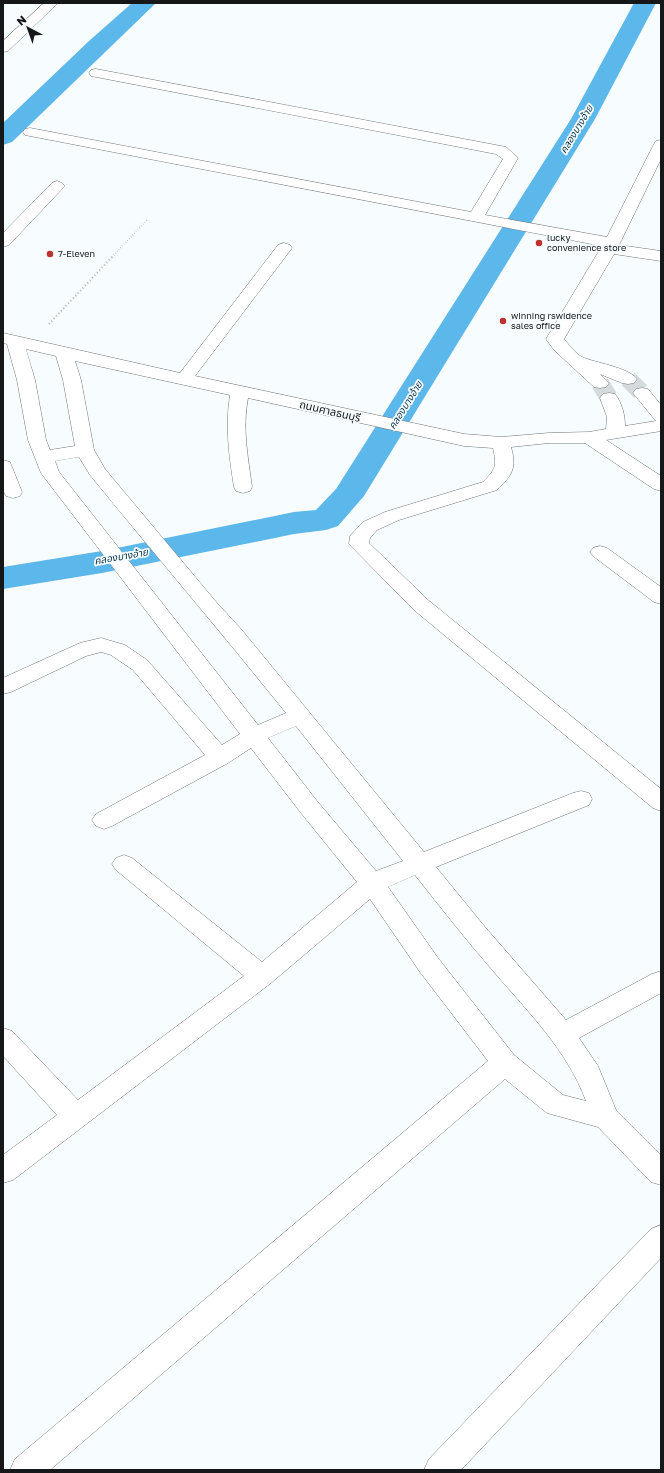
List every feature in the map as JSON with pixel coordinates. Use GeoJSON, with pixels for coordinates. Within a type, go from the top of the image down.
{"type":"FeatureCollection","features":[{"type":"Feature","properties":{"kind":"street"},"geometry":{"type":"LineString","coordinates":[[3,48],[52,3]]}},
{"type":"Feature","properties":{"kind":"street"},"geometry":{"type":"LineString","coordinates":[[96,73],[501,150],[511,158],[475,218]]}},
{"type":"Feature","properties":{"kind":"street"},"geometry":{"type":"LineString","coordinates":[[30,132],[529,228],[661,256]]}},
{"type":"Feature","properties":{"kind":"street"},"geometry":{"type":"LineString","coordinates":[[615,433],[616,418],[605,391],[578,361],[560,346],[555,338],[611,245],[661,144]]}},
{"type":"Feature","properties":{"kind":"street"},"geometry":{"type":"LineString","coordinates":[[3,242],[57,186]]}},
{"type":"Feature","properties":{"kind":"street"},"geometry":{"type":"LineString","coordinates":[[184,380],[284,248]]}},
{"type":"Feature","properties":{"kind":"street"},"geometry":{"type":"LineString","coordinates":[[16,341],[26,380],[38,440],[50,473],[56,481],[255,735],[309,807],[372,883],[429,965],[505,1063],[556,1105],[606,1117]]}},
{"type":"Feature","properties":{"kind":"street","name":"ถนนศาลธนบุรี"},"geometry":{"type":"LineString","coordinates":[[16,341],[184,380],[464,440],[501,443],[549,438],[589,437],[661,426]]}},
{"type":"Feature","properties":{"kind":"street"},"geometry":{"type":"LineString","coordinates":[[64,353],[72,380],[85,450],[97,471],[210,608],[234,634],[476,934],[562,1034],[589,1074],[606,1117],[661,1173]]}},
{"type":"Feature","properties":{"kind":"street"},"geometry":{"type":"LineString","coordinates":[[578,361],[609,371],[628,380]]}},
{"type":"Feature","properties":{"kind":"street"},"geometry":{"type":"LineString","coordinates":[[240,391],[236,413],[236,445],[243,487]]}},
{"type":"Feature","properties":{"kind":"street"},"geometry":{"type":"LineString","coordinates":[[642,393],[661,417]]}},
{"type":"Feature","properties":{"kind":"street"},"geometry":{"type":"LineString","coordinates":[[589,437],[661,485]]}},
{"type":"Feature","properties":{"kind":"street"},"geometry":{"type":"LineString","coordinates":[[501,443],[507,464],[503,475],[490,486],[392,516],[370,526],[360,536],[359,544],[421,605],[661,802]]}},
{"type":"Feature","properties":{"kind":"street"},"geometry":{"type":"LineString","coordinates":[[45,457],[85,450]]}},
{"type":"Feature","properties":{"kind":"street"},"geometry":{"type":"LineString","coordinates":[[3,466],[13,492]]}},
{"type":"Feature","properties":{"kind":"street"},"geometry":{"type":"LineString","coordinates":[[600,552],[661,597]]}},
{"type":"Feature","properties":{"kind":"street"},"geometry":{"type":"LineString","coordinates":[[3,687],[80,650],[101,645],[118,650],[140,665],[220,757]]}},
{"type":"Feature","properties":{"kind":"street"},"geometry":{"type":"LineString","coordinates":[[104,820],[220,757],[255,735],[300,716]]}},
{"type":"Feature","properties":{"kind":"street"},"geometry":{"type":"LineString","coordinates":[[3,1171],[262,976],[372,883],[581,799]]}},
{"type":"Feature","properties":{"kind":"street"},"geometry":{"type":"LineString","coordinates":[[124,864],[262,976]]}},
{"type":"Feature","properties":{"kind":"street"},"geometry":{"type":"LineString","coordinates":[[562,1034],[661,981]]}},
{"type":"Feature","properties":{"kind":"street"},"geometry":{"type":"LineString","coordinates":[[3,1039],[76,1116]]}},
{"type":"Feature","properties":{"kind":"street"},"geometry":{"type":"LineString","coordinates":[[26,1470],[505,1063]]}},
{"type":"Feature","properties":{"kind":"street"},"geometry":{"type":"LineString","coordinates":[[440,1470],[661,1238]]}},
{"type":"Feature","properties":{"kind":"path"},"geometry":{"type":"LineString","coordinates":[[16,341],[147,220]]}},
{"type":"Feature","properties":{"kind":"waterway"},"geometry":{"type":"LineString","coordinates":[[3,137],[97,46],[145,3]]}},
{"type":"Feature","properties":{"kind":"waterway","name":"คลองบางอ้าย"},"geometry":{"type":"LineString","coordinates":[[3,578],[102,562],[294,523],[326,519],[348,496],[583,119],[645,3]]}},
{"type":"Feature","properties":{"kind":"tunnel"},"geometry":{"type":"LineString","coordinates":[[628,379],[642,393]]}},
{"type":"Feature","properties":{"kind":"tunnel"},"geometry":{"type":"LineString","coordinates":[[600,383],[609,398]]}},
{"type":"Feature","properties":{"kind":"place","name":"lucky convenience store"},"geometry":{"type":"Point","coordinates":[539,243]}},
{"type":"Feature","properties":{"kind":"place","name":"7-Eleven"},"geometry":{"type":"Point","coordinates":[50,254]}},
{"type":"Feature","properties":{"kind":"place","name":"winning rswidence sales office"},"geometry":{"type":"Point","coordinates":[503,321]}}]}
